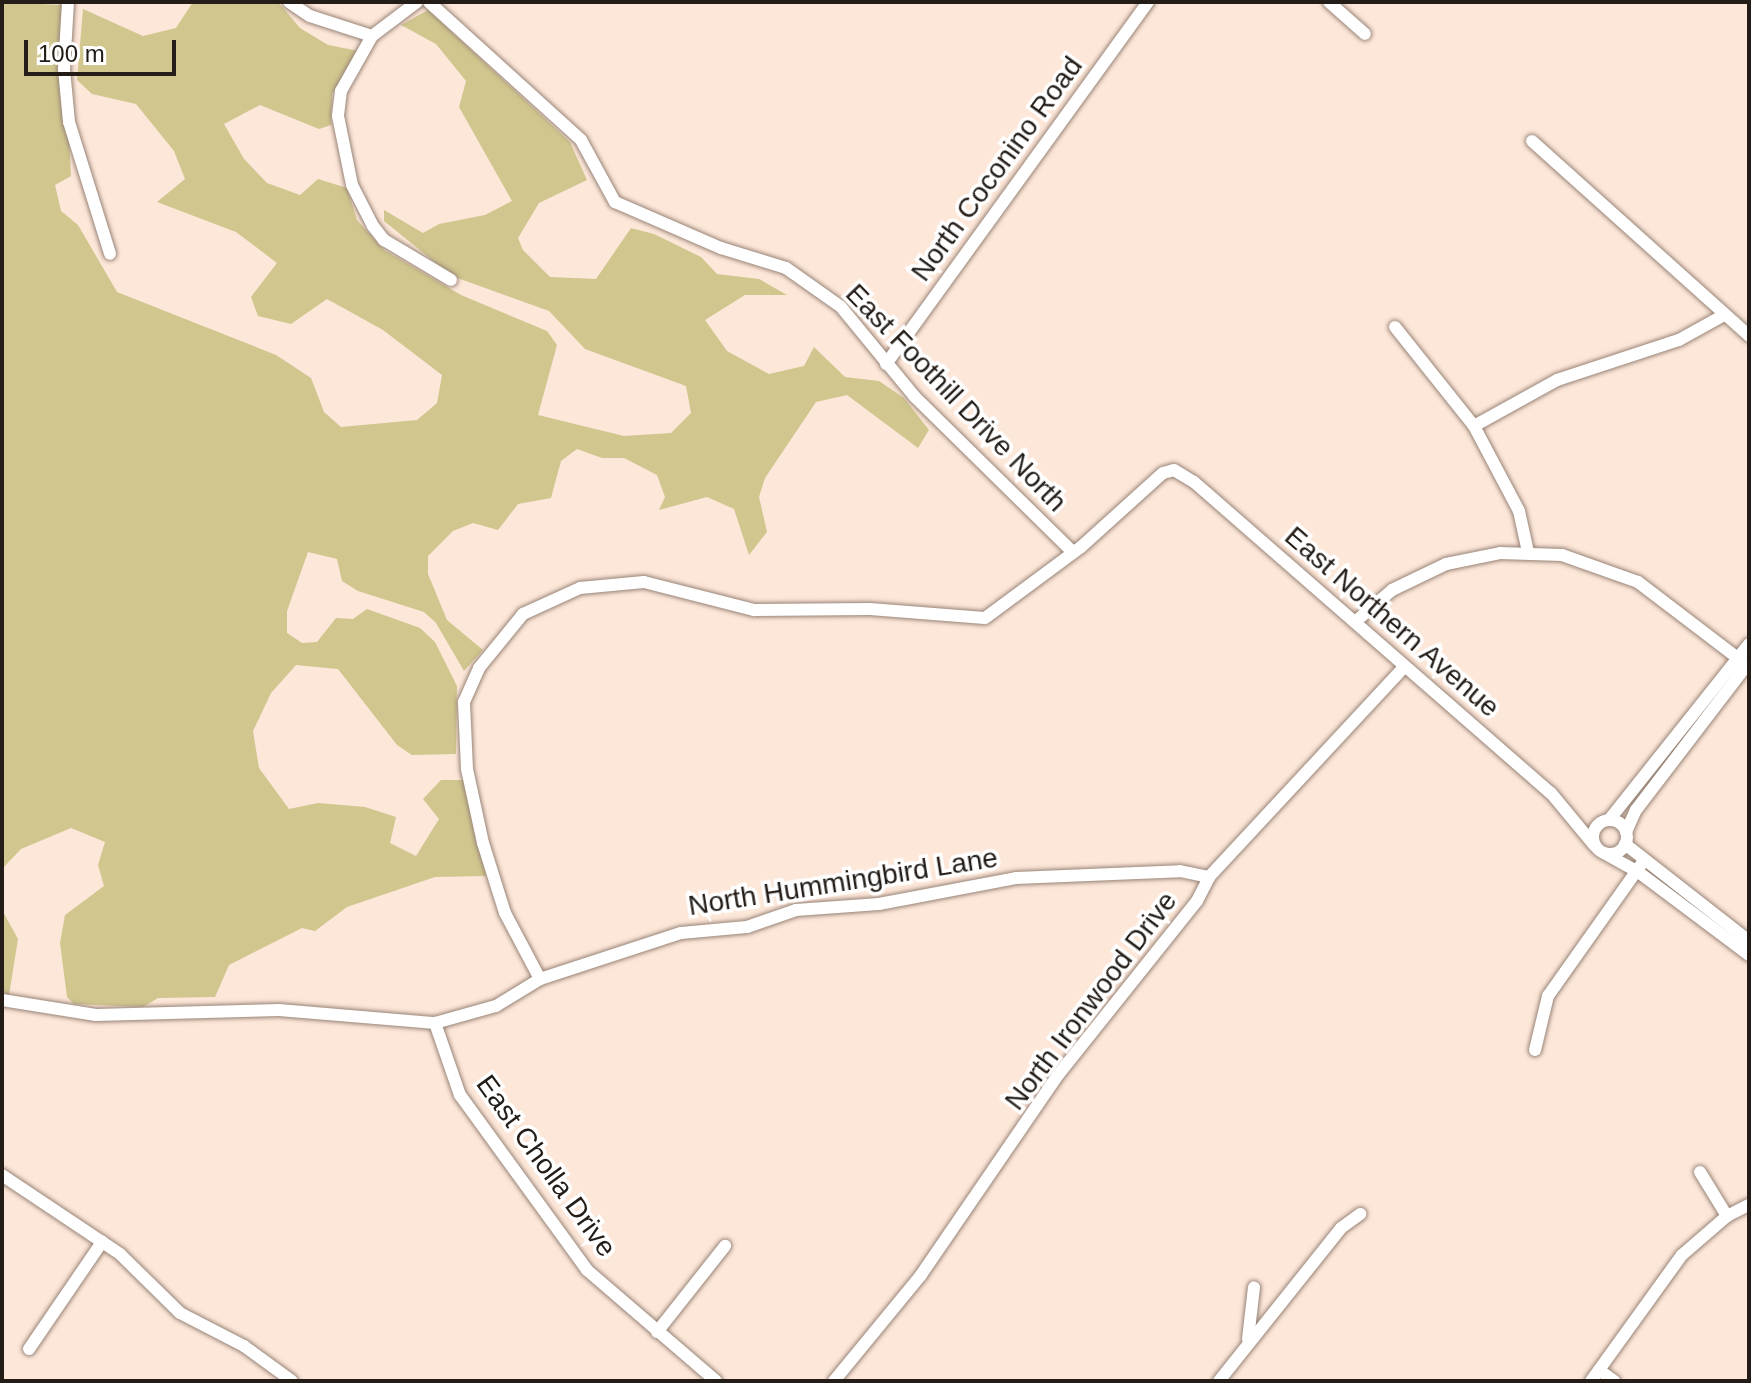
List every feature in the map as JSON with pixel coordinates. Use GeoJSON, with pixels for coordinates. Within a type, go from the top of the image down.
{"type":"FeatureCollection","features":[{"type":"Feature","properties":{"kind":"street"},"geometry":{"type":"LineString","coordinates":[[68,2],[64,69],[69,122],[110,254]]}},
{"type":"Feature","properties":{"kind":"street"},"geometry":{"type":"LineString","coordinates":[[289,2],[310,16],[372,36]]}},
{"type":"Feature","properties":{"kind":"street"},"geometry":{"type":"LineString","coordinates":[[417,2],[372,36],[338,98],[352,185],[384,240],[451,280]]}},
{"type":"Feature","properties":{"kind":"street","name":"East Foothill Drive North"},"geometry":{"type":"LineString","coordinates":[[429,2],[581,140],[615,202],[721,248],[786,268],[841,307],[886,364],[1073,552]]}},
{"type":"Feature","properties":{"kind":"street","name":"North Coconino Road"},"geometry":{"type":"LineString","coordinates":[[886,364],[1148,2]]}},
{"type":"Feature","properties":{"kind":"street"},"geometry":{"type":"LineString","coordinates":[[1329,2],[1365,34]]}},
{"type":"Feature","properties":{"kind":"street"},"geometry":{"type":"LineString","coordinates":[[1532,141],[1749,336]]}},
{"type":"Feature","properties":{"kind":"street"},"geometry":{"type":"LineString","coordinates":[[1474,426],[1557,380],[1679,340],[1724,315]]}},
{"type":"Feature","properties":{"kind":"street"},"geometry":{"type":"LineString","coordinates":[[1395,327],[1474,426],[1519,511],[1528,552]]}},
{"type":"Feature","properties":{"kind":"street","name":"East Northern Avenue"},"geometry":{"type":"LineString","coordinates":[[1073,552],[1163,473],[1180,473],[1355,622],[1568,812],[1599,849]]}},
{"type":"Feature","properties":{"kind":"street"},"geometry":{"type":"LineString","coordinates":[[540,979],[505,913],[483,843],[467,769],[464,702],[479,668],[523,614],[580,588],[644,582],[754,610],[870,609],[985,618],[1073,552]]}},
{"type":"Feature","properties":{"kind":"street"},"geometry":{"type":"LineString","coordinates":[[1355,622],[1392,590],[1446,564],[1528,552],[1574,558],[1625,575],[1658,594],[1745,662]]}},
{"type":"Feature","properties":{"kind":"street"},"geometry":{"type":"LineString","coordinates":[[1599,849],[1614,854],[1626,838],[1636,810],[1745,662],[1749,644]]}},
{"type":"Feature","properties":{"kind":"street"},"geometry":{"type":"LineString","coordinates":[[1599,849],[1604,822],[1745,662]]}},
{"type":"Feature","properties":{"kind":"street","name":"North Ironwood Drive"},"geometry":{"type":"LineString","coordinates":[[834,1381],[921,1275],[1058,1075],[1197,901],[1209,877],[1404,667]]}},
{"type":"Feature","properties":{"kind":"street","name":"East Northern Avenue"},"geometry":{"type":"LineString","coordinates":[[1568,812],[1604,822],[1626,838],[1640,866]]}},
{"type":"Feature","properties":{"kind":"street"},"geometry":{"type":"LineString","coordinates":[[1599,849],[1640,866],[1749,941]]}},
{"type":"Feature","properties":{"kind":"street"},"geometry":{"type":"LineString","coordinates":[[1640,866],[1749,955]]}},
{"type":"Feature","properties":{"kind":"street"},"geometry":{"type":"LineString","coordinates":[[1535,1050],[1548,996],[1640,866]]}},
{"type":"Feature","properties":{"kind":"street","name":"North Hummingbird Lane"},"geometry":{"type":"LineString","coordinates":[[435,1023],[496,1006],[540,979],[681,933],[747,927],[818,906],[879,904],[1016,878],[1180,871],[1209,877]]}},
{"type":"Feature","properties":{"kind":"street"},"geometry":{"type":"LineString","coordinates":[[2,1000],[96,1015],[279,1010],[435,1023]]}},
{"type":"Feature","properties":{"kind":"street","name":"East Cholla Drive"},"geometry":{"type":"LineString","coordinates":[[435,1023],[460,1095],[587,1270],[716,1381]]}},
{"type":"Feature","properties":{"kind":"street"},"geometry":{"type":"LineString","coordinates":[[1700,1172],[1727,1216]]}},
{"type":"Feature","properties":{"kind":"street"},"geometry":{"type":"LineString","coordinates":[[2,1175],[136,1267],[180,1313],[244,1346],[292,1381]]}},
{"type":"Feature","properties":{"kind":"street"},"geometry":{"type":"LineString","coordinates":[[1614,1381],[1595,1376],[1682,1255],[1727,1216],[1749,1205]]}},
{"type":"Feature","properties":{"kind":"street"},"geometry":{"type":"LineString","coordinates":[[1219,1381],[1248,1339],[1341,1228],[1360,1214]]}},
{"type":"Feature","properties":{"kind":"street"},"geometry":{"type":"LineString","coordinates":[[29,1349],[102,1242]]}},
{"type":"Feature","properties":{"kind":"street"},"geometry":{"type":"LineString","coordinates":[[657,1332],[725,1246]]}},
{"type":"Feature","properties":{"kind":"street"},"geometry":{"type":"LineString","coordinates":[[1248,1339],[1254,1287]]}},
{"type":"Feature","properties":{"kind":"shaded area"},"geometry":{"type":"Polygon","coordinates":[[[2,2],[62,5],[71,176],[55,185],[61,211],[78,225],[117,292],[276,355],[311,378],[324,412],[341,427],[417,420],[437,403],[442,375],[383,330],[327,299],[291,324],[258,316],[251,297],[277,263],[236,232],[157,202],[185,179],[174,151],[136,104],[92,94],[77,80],[83,9],[143,36],[176,28],[193,2],[278,2],[300,28],[328,45],[359,51],[332,94],[331,125],[319,129],[260,105],[224,124],[244,159],[267,183],[300,195],[318,179],[347,188],[357,220],[384,250],[461,295],[547,331],[557,345],[538,415],[624,436],[671,433],[691,413],[686,386],[585,349],[549,311],[452,276],[384,221],[384,210],[423,233],[439,224],[485,215],[512,201],[459,107],[466,81],[436,44],[401,25],[428,10],[570,142],[587,180],[539,203],[518,238],[523,250],[550,277],[596,279],[631,228],[654,234],[701,257],[717,274],[759,279],[787,295],[745,295],[705,320],[727,351],[769,374],[804,366],[814,347],[845,377],[879,381],[904,398],[929,430],[918,448],[847,395],[816,402],[765,478],[759,497],[767,532],[749,555],[734,509],[707,497],[659,510],[665,497],[657,475],[624,458],[602,458],[577,449],[561,461],[551,498],[518,504],[498,530],[473,523],[453,531],[428,556],[428,574],[447,620],[483,650],[464,671],[436,623],[424,612],[358,591],[342,581],[337,559],[308,552],[287,611],[287,633],[302,643],[317,642],[336,618],[353,619],[367,609],[420,628],[435,642],[457,686],[456,754],[412,755],[397,745],[338,669],[296,665],[271,693],[253,731],[259,768],[289,809],[318,803],[365,807],[396,817],[390,843],[416,856],[439,819],[423,799],[441,780],[463,780],[486,876],[435,877],[347,907],[315,931],[302,928],[229,965],[215,997],[158,998],[143,1007],[74,1004],[67,997],[60,943],[65,915],[104,886],[98,865],[105,842],[71,828],[21,849],[2,869],[2,2]]]}},
{"type":"Feature","properties":{"kind":"shaded area"},"geometry":{"type":"Polygon","coordinates":[[[2,910],[18,939],[9,995],[2,992],[2,910]]]}}]}
